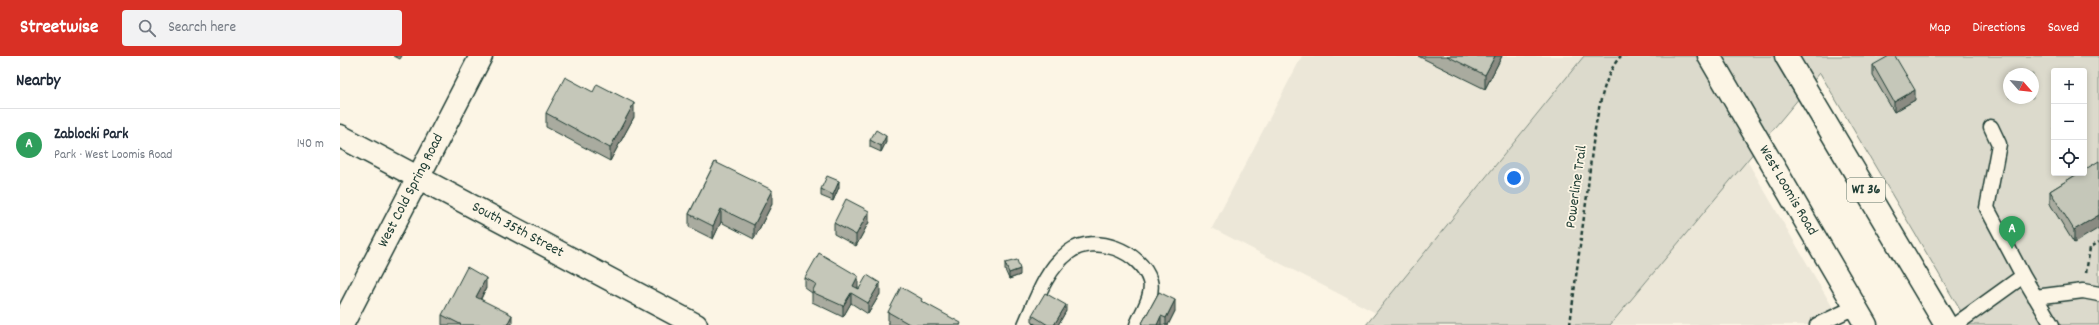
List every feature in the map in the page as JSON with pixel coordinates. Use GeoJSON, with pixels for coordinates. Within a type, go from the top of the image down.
{"type":"FeatureCollection","features":[{"type":"Feature","properties":{"kind":"street","name":"West Cold Spring Road"},"geometry":{"type":"LineString","coordinates":[[342,325],[481,56]]}},
{"type":"Feature","properties":{"kind":"street","name":"West Loomis Road"},"geometry":{"type":"LineString","coordinates":[[1709,56],[1861,316]]}},
{"type":"Feature","properties":{"kind":"street","name":"WI 36"},"geometry":{"type":"LineString","coordinates":[[1786,56],[1946,325]]}},
{"type":"Feature","properties":{"kind":"street","name":"South 35th Street"},"geometry":{"type":"LineString","coordinates":[[340,136],[419,176],[696,325]]}},
{"type":"Feature","properties":{"kind":"lane"},"geometry":{"type":"LineString","coordinates":[[1991,127],[1999,144],[1987,208],[2023,276],[2052,325]]}},
{"type":"Feature","properties":{"kind":"lane"},"geometry":{"type":"LineString","coordinates":[[1025,325],[1038,294],[1056,265],[1069,252],[1083,244],[1096,243],[1112,246],[1130,256],[1145,273],[1150,282],[1150,293],[1137,325]]}},
{"type":"Feature","properties":{"kind":"lane"},"geometry":{"type":"LineString","coordinates":[[1955,325],[2023,276]]}},
{"type":"Feature","properties":{"kind":"lane"},"geometry":{"type":"LineString","coordinates":[[2035,297],[2083,291],[2099,294]]}},
{"type":"Feature","properties":{"kind":"lane"},"geometry":{"type":"LineString","coordinates":[[1817,325],[1861,316]]}},
{"type":"Feature","properties":{"kind":"path","name":"Powerline Trail"},"geometry":{"type":"LineString","coordinates":[[1570,325],[1600,106],[1609,76],[1621,56]]}},
{"type":"Feature","properties":{"kind":"path"},"geometry":{"type":"LineString","coordinates":[[2083,291],[2090,248],[2099,242]]}},
{"type":"Feature","properties":{"kind":"shaded area"},"geometry":{"type":"Polygon","coordinates":[[[1302,56],[1584,56],[1376,313],[1212,228],[1302,56]]]}},
{"type":"Feature","properties":{"kind":"shaded area"},"geometry":{"type":"Polygon","coordinates":[[[1584,56],[2099,56],[2099,325],[1969,325],[1820,73],[1610,325],[1366,325],[1584,56]]]}},
{"type":"Feature","properties":{"kind":"shaded area"},"geometry":{"type":"Polygon","coordinates":[[[1746,159],[1843,325],[1610,325],[1746,159]]]}},
{"type":"Feature","properties":{"kind":"building"},"geometry":{"type":"Polygon","coordinates":[[[1447,56],[1495,56],[1485,75],[1447,56]]]}},
{"type":"Feature","properties":{"kind":"building"},"geometry":{"type":"Polygon","coordinates":[[[1889,56],[1895,56],[1915,90],[1894,102],[1873,65],[1889,56]]]}},
{"type":"Feature","properties":{"kind":"building"},"geometry":{"type":"Polygon","coordinates":[[[565,77],[593,92],[597,84],[634,103],[610,148],[546,113],[565,77]]]}},
{"type":"Feature","properties":{"kind":"building"},"geometry":{"type":"Polygon","coordinates":[[[876,130],[886,136],[881,146],[870,140],[876,130]]]}},
{"type":"Feature","properties":{"kind":"building"},"geometry":{"type":"Polygon","coordinates":[[[2099,161],[2099,215],[2074,230],[2050,191],[2074,176],[2087,176],[2087,168],[2099,161]]]}},
{"type":"Feature","properties":{"kind":"building"},"geometry":{"type":"Polygon","coordinates":[[[715,162],[772,190],[754,225],[721,209],[713,226],[689,214],[715,162]]]}},
{"type":"Feature","properties":{"kind":"building"},"geometry":{"type":"Polygon","coordinates":[[[827,176],[839,181],[833,195],[821,189],[827,176]]]}},
{"type":"Feature","properties":{"kind":"building"},"geometry":{"type":"Polygon","coordinates":[[[846,199],[869,211],[856,235],[834,223],[846,199]]]}},
{"type":"Feature","properties":{"kind":"building"},"geometry":{"type":"Polygon","coordinates":[[[819,253],[858,276],[853,286],[859,289],[867,275],[880,283],[868,303],[851,293],[843,306],[812,292],[816,284],[805,278],[819,253]]]}},
{"type":"Feature","properties":{"kind":"building"},"geometry":{"type":"Polygon","coordinates":[[[1017,260],[1020,269],[1009,273],[1005,263],[1017,260]]]}},
{"type":"Feature","properties":{"kind":"building"},"geometry":{"type":"Polygon","coordinates":[[[467,267],[486,278],[476,297],[512,315],[507,325],[462,325],[442,315],[467,267]]]}},
{"type":"Feature","properties":{"kind":"building"},"geometry":{"type":"Polygon","coordinates":[[[901,287],[922,299],[921,301],[961,323],[960,325],[911,325],[888,312],[901,287]]]}},
{"type":"Feature","properties":{"kind":"building"},"geometry":{"type":"Polygon","coordinates":[[[1159,292],[1175,300],[1166,318],[1161,316],[1157,325],[1141,325],[1159,292]]]}},
{"type":"Feature","properties":{"kind":"building"},"geometry":{"type":"Polygon","coordinates":[[[1045,293],[1066,305],[1054,325],[1048,325],[1032,315],[1045,293]]]}},
{"type":"Feature","properties":{"kind":"place","name":"Zablocki Park"},"geometry":{"type":"Point","coordinates":[2012,249]}}]}
